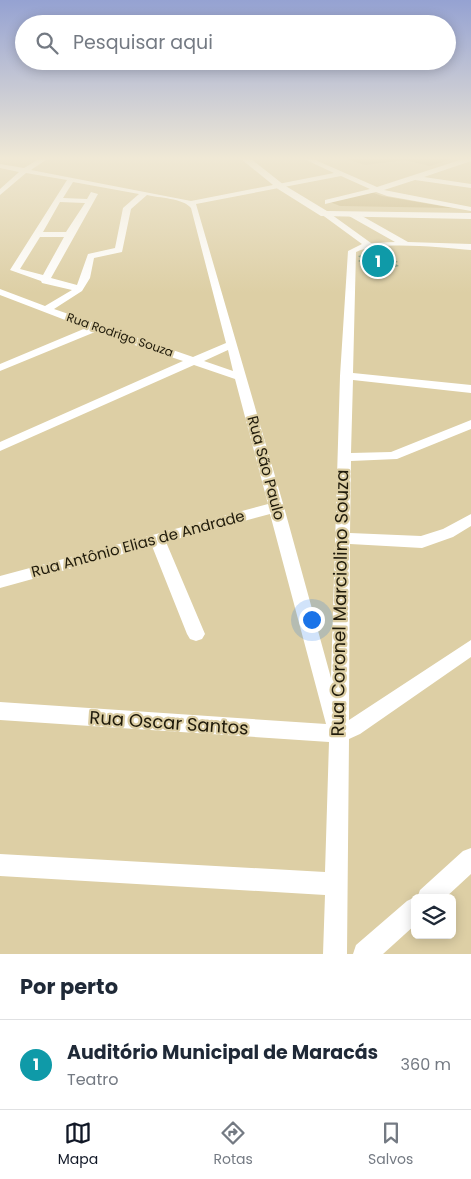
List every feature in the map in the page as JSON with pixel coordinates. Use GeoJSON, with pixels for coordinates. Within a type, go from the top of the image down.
{"type":"FeatureCollection","features":[{"type":"Feature","properties":{"kind":"main road"},"geometry":{"type":"LineString","coordinates":[[310,204],[321,212],[471,210]]}},
{"type":"Feature","properties":{"kind":"main road"},"geometry":{"type":"LineString","coordinates":[[331,204],[347,212]]}},
{"type":"Feature","properties":{"kind":"main road"},"geometry":{"type":"LineString","coordinates":[[444,210],[471,216]]}},
{"type":"Feature","properties":{"kind":"street"},"geometry":{"type":"LineString","coordinates":[[56,204],[15,270],[45,281],[79,289]]}},
{"type":"Feature","properties":{"kind":"street"},"geometry":{"type":"LineString","coordinates":[[45,281],[87,204]]}},
{"type":"Feature","properties":{"kind":"street"},"geometry":{"type":"LineString","coordinates":[[46,309],[79,289],[84,283],[88,261],[91,256],[119,250],[127,208],[132,204]]}},
{"type":"Feature","properties":{"kind":"street"},"geometry":{"type":"LineString","coordinates":[[184,204],[193,206],[205,204]]}},
{"type":"Feature","properties":{"kind":"street"},"geometry":{"type":"LineString","coordinates":[[421,204],[444,210]]}},
{"type":"Feature","properties":{"kind":"street","name":"Rua São Paulo"},"geometry":{"type":"LineString","coordinates":[[193,206],[277,507],[337,734]]}},
{"type":"Feature","properties":{"kind":"street"},"geometry":{"type":"LineString","coordinates":[[321,212],[369,245],[471,247]]}},
{"type":"Feature","properties":{"kind":"street"},"geometry":{"type":"LineString","coordinates":[[347,212],[409,245]]}},
{"type":"Feature","properties":{"kind":"street"},"geometry":{"type":"LineString","coordinates":[[38,234],[69,235]]}},
{"type":"Feature","properties":{"kind":"street","name":"Rua Coronel Marciolino Souza"},"geometry":{"type":"LineString","coordinates":[[335,954],[337,734],[346,376],[352,251],[369,245]]}},
{"type":"Feature","properties":{"kind":"street","name":"Rua Rodrigo Souza"},"geometry":{"type":"LineString","coordinates":[[0,292],[96,328],[241,377]]}},
{"type":"Feature","properties":{"kind":"street"},"geometry":{"type":"LineString","coordinates":[[0,368],[96,328]]}},
{"type":"Feature","properties":{"kind":"street"},"geometry":{"type":"LineString","coordinates":[[0,447],[232,344]]}},
{"type":"Feature","properties":{"kind":"street"},"geometry":{"type":"LineString","coordinates":[[346,376],[471,389]]}},
{"type":"Feature","properties":{"kind":"street"},"geometry":{"type":"LineString","coordinates":[[344,457],[392,456],[471,424]]}},
{"type":"Feature","properties":{"kind":"street","name":"Rua Antônio Elias de Andrade"},"geometry":{"type":"LineString","coordinates":[[0,582],[277,507]]}},
{"type":"Feature","properties":{"kind":"street"},"geometry":{"type":"LineString","coordinates":[[343,538],[422,542],[448,533],[471,519]]}},
{"type":"Feature","properties":{"kind":"street"},"geometry":{"type":"LineString","coordinates":[[157,539],[196,634]]}},
{"type":"Feature","properties":{"kind":"street"},"geometry":{"type":"LineString","coordinates":[[337,734],[353,728],[471,647]]}},
{"type":"Feature","properties":{"kind":"street","name":"Rua Oscar Santos"},"geometry":{"type":"LineString","coordinates":[[0,711],[337,734]]}},
{"type":"Feature","properties":{"kind":"street"},"geometry":{"type":"LineString","coordinates":[[432,894],[471,859]]}},
{"type":"Feature","properties":{"kind":"street"},"geometry":{"type":"LineString","coordinates":[[0,866],[336,884]]}},
{"type":"Feature","properties":{"kind":"street"},"geometry":{"type":"LineString","coordinates":[[365,954],[411,913]]}},
{"type":"Feature","properties":{"kind":"shaded area"},"geometry":{"type":"Polygon","coordinates":[[[334,204],[426,204],[453,208],[340,206],[334,204]]]}},
{"type":"Feature","properties":{"kind":"building"},"geometry":{"type":"Polygon","coordinates":[[[376,252],[380,255],[385,254],[398,262],[394,263],[399,266],[380,271],[358,261],[362,259],[358,256],[376,252]]]}},
{"type":"Feature","properties":{"kind":"place","name":"Auditório Municipal de Maracás"},"geometry":{"type":"Point","coordinates":[378,261]}}]}
